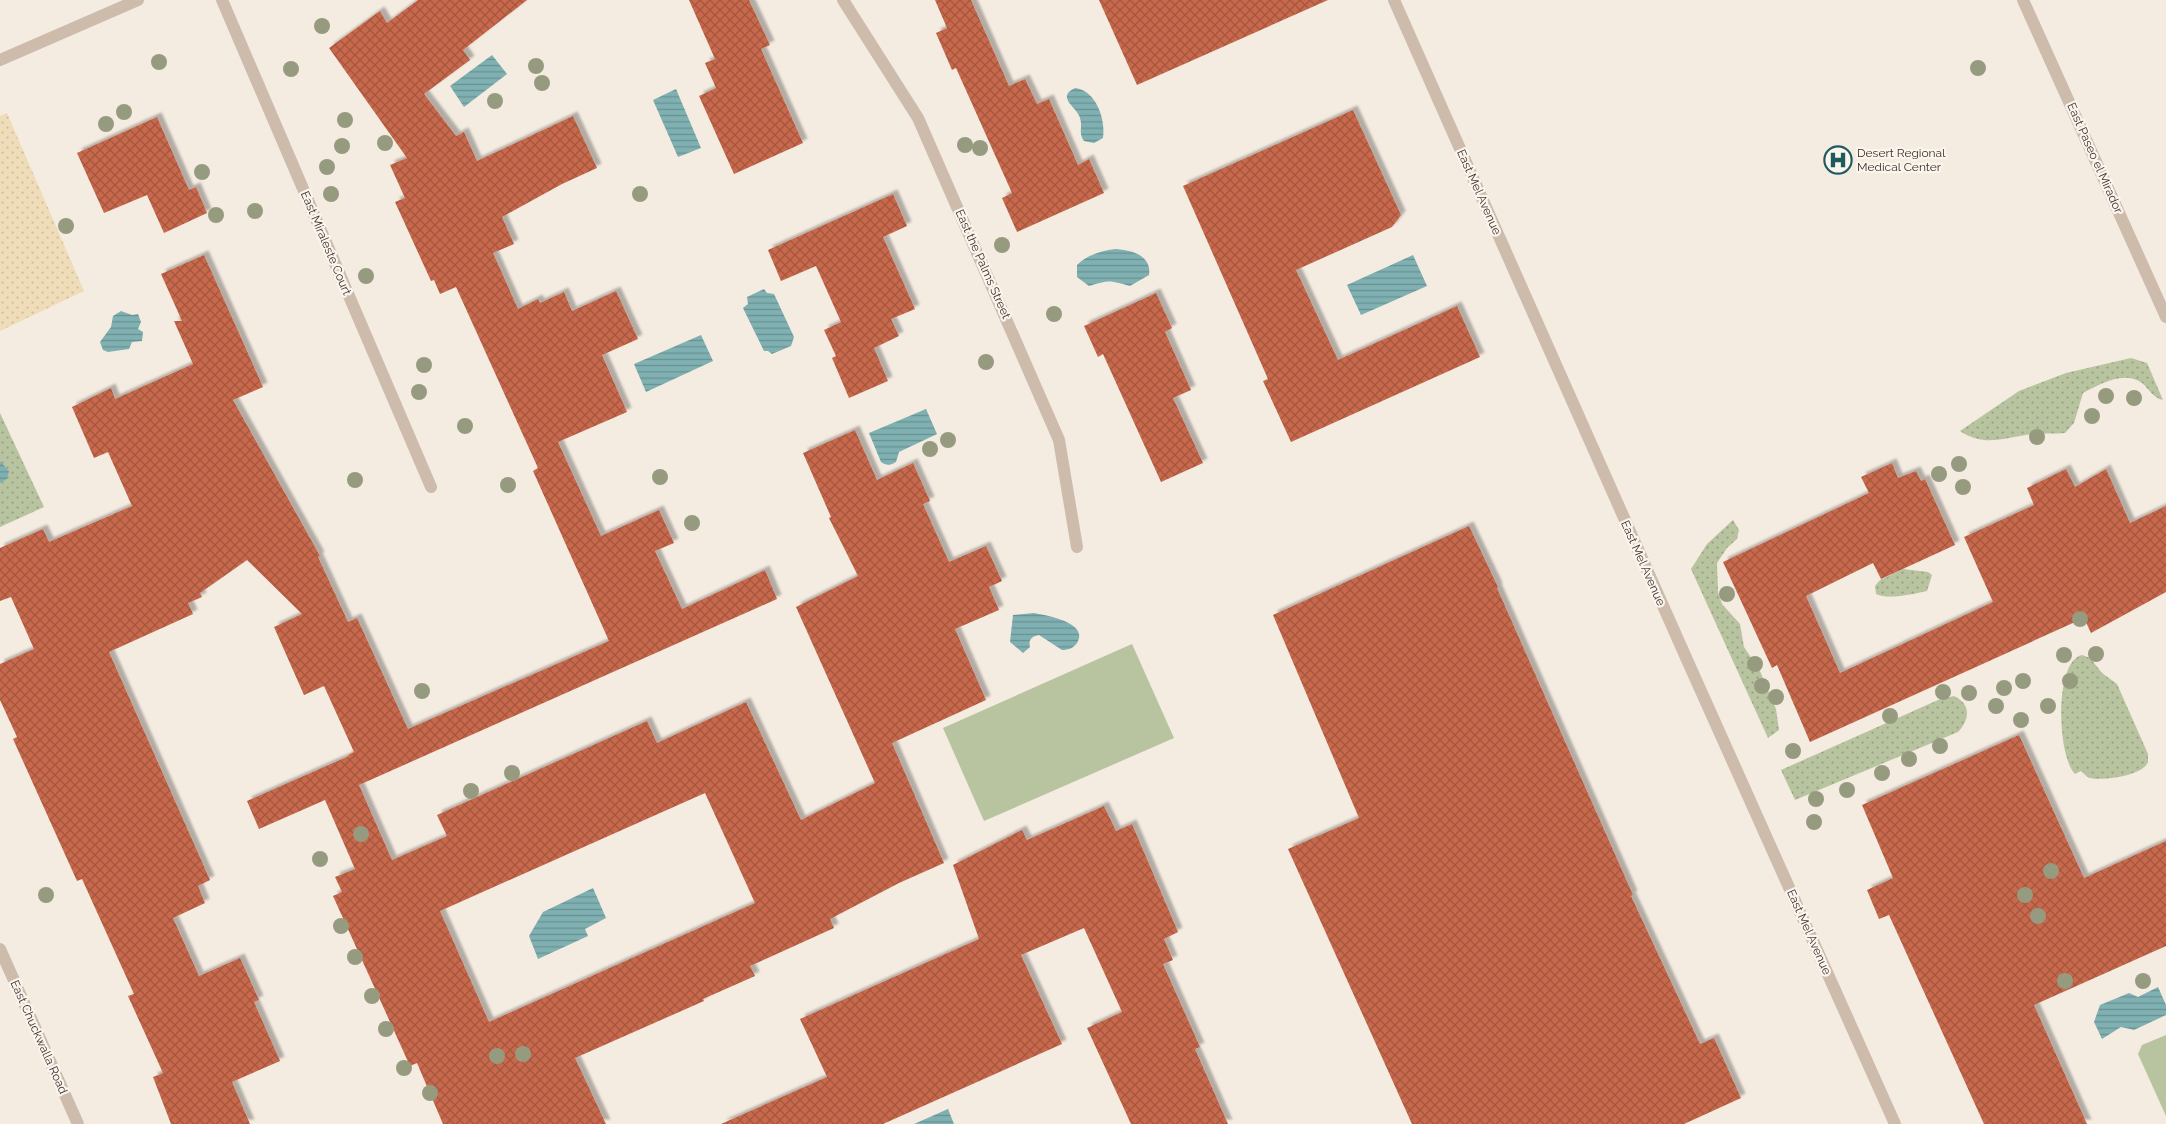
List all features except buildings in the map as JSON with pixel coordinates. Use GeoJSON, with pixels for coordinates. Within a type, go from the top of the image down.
{"type":"FeatureCollection","features":[{"type":"Feature","properties":{"kind":"street"},"geometry":{"type":"LineString","coordinates":[[0,60],[138,0]]}},
{"type":"Feature","properties":{"kind":"street","name":"East Miraleste Court"},"geometry":{"type":"LineString","coordinates":[[222,0],[431,486]]}},
{"type":"Feature","properties":{"kind":"street","name":"East the Palms Street"},"geometry":{"type":"LineString","coordinates":[[843,0],[918,118],[1059,440],[1077,547]]}},
{"type":"Feature","properties":{"kind":"street","name":"East Mel Avenue"},"geometry":{"type":"LineString","coordinates":[[1394,0],[1895,1124]]}},
{"type":"Feature","properties":{"kind":"street","name":"East Paseo el Mirador"},"geometry":{"type":"LineString","coordinates":[[2023,0],[2166,317]]}},
{"type":"Feature","properties":{"kind":"street","name":"East Chuckwalla Road"},"geometry":{"type":"LineString","coordinates":[[0,949],[78,1124]]}},
{"type":"Feature","properties":{"kind":"green space"},"geometry":{"type":"Polygon","coordinates":[[[2131,358],[2147,363],[2163,400],[2156,397],[2142,383],[2135,379],[2120,378],[2104,382],[2083,393],[2074,423],[2065,433],[2033,434],[1987,440],[1969,436],[1960,431],[2019,391],[2066,373],[2131,358]]]}},
{"type":"Feature","properties":{"kind":"green space"},"geometry":{"type":"Polygon","coordinates":[[[0,413],[44,507],[0,527],[0,413]]]}},
{"type":"Feature","properties":{"kind":"green space"},"geometry":{"type":"Polygon","coordinates":[[[1733,520],[1739,530],[1737,539],[1727,548],[1717,563],[1718,592],[1722,604],[1740,624],[1744,647],[1760,671],[1776,709],[1779,730],[1768,738],[1691,569],[1707,544],[1733,520]]]}},
{"type":"Feature","properties":{"kind":"green space"},"geometry":{"type":"Polygon","coordinates":[[[1903,569],[1928,572],[1932,575],[1927,591],[1894,596],[1876,594],[1875,586],[1880,580],[1903,569]]]}},
{"type":"Feature","properties":{"kind":"green space"},"geometry":{"type":"Polygon","coordinates":[[[1132,644],[1174,738],[984,821],[943,728],[1132,644]]]}},
{"type":"Feature","properties":{"kind":"green space"},"geometry":{"type":"Polygon","coordinates":[[[2082,655],[2090,658],[2102,673],[2117,684],[2148,754],[2148,762],[2139,771],[2112,778],[2096,779],[2089,777],[2081,771],[2075,774],[2069,764],[2062,730],[2061,710],[2063,691],[2067,674],[2073,661],[2082,655]]]}},
{"type":"Feature","properties":{"kind":"green space"},"geometry":{"type":"Polygon","coordinates":[[[1954,696],[1960,699],[1967,712],[1965,722],[1958,732],[1795,800],[1781,770],[1938,700],[1954,696]]]}},
{"type":"Feature","properties":{"kind":"green space"},"geometry":{"type":"Polygon","coordinates":[[[2166,1035],[2166,1116],[2138,1054],[2142,1045],[2166,1035]]]}},
{"type":"Feature","properties":{"kind":"sand"},"geometry":{"type":"Polygon","coordinates":[[[7,113],[84,291],[0,331],[0,116],[7,113]]]}},
{"type":"Feature","properties":{"kind":"water"},"geometry":{"type":"Polygon","coordinates":[[[492,55],[507,74],[464,107],[450,86],[492,55]]]}},
{"type":"Feature","properties":{"kind":"water"},"geometry":{"type":"Polygon","coordinates":[[[1075,88],[1089,94],[1101,115],[1104,131],[1103,138],[1094,143],[1084,141],[1082,138],[1080,118],[1067,99],[1069,91],[1075,88]]]}},
{"type":"Feature","properties":{"kind":"water"},"geometry":{"type":"Polygon","coordinates":[[[676,89],[701,148],[678,157],[653,100],[676,89]]]}},
{"type":"Feature","properties":{"kind":"water"},"geometry":{"type":"Polygon","coordinates":[[[1115,249],[1134,252],[1144,258],[1149,268],[1149,275],[1130,286],[1109,282],[1089,286],[1077,277],[1077,265],[1085,259],[1094,254],[1115,249]]]}},
{"type":"Feature","properties":{"kind":"water"},"geometry":{"type":"Polygon","coordinates":[[[1413,255],[1427,286],[1361,315],[1347,285],[1413,255]]]}},
{"type":"Feature","properties":{"kind":"water"},"geometry":{"type":"Polygon","coordinates":[[[764,289],[767,293],[774,294],[794,337],[791,346],[772,354],[764,351],[743,308],[748,304],[747,297],[764,289]]]}},
{"type":"Feature","properties":{"kind":"water"},"geometry":{"type":"Polygon","coordinates":[[[121,311],[132,315],[138,314],[141,322],[138,329],[143,332],[142,341],[132,342],[129,349],[108,352],[103,350],[100,342],[111,327],[113,316],[121,311]]]}},
{"type":"Feature","properties":{"kind":"water"},"geometry":{"type":"Polygon","coordinates":[[[701,335],[713,361],[646,392],[634,364],[701,335]]]}},
{"type":"Feature","properties":{"kind":"water"},"geometry":{"type":"Polygon","coordinates":[[[926,409],[937,434],[899,452],[894,463],[887,465],[881,462],[869,433],[926,409]]]}},
{"type":"Feature","properties":{"kind":"water"},"geometry":{"type":"Polygon","coordinates":[[[0,461],[9,471],[7,479],[0,483],[0,461]]]}},
{"type":"Feature","properties":{"kind":"water"},"geometry":{"type":"Polygon","coordinates":[[[1034,613],[1071,624],[1079,634],[1077,643],[1067,650],[1062,650],[1039,635],[1031,639],[1030,647],[1023,653],[1010,642],[1013,615],[1034,613]]]}},
{"type":"Feature","properties":{"kind":"water"},"geometry":{"type":"Polygon","coordinates":[[[593,888],[606,918],[585,929],[588,936],[538,959],[529,936],[543,912],[593,888]]]}},
{"type":"Feature","properties":{"kind":"water"},"geometry":{"type":"Polygon","coordinates":[[[2158,987],[2166,1005],[2166,1015],[2134,1030],[2121,1027],[2102,1039],[2094,1022],[2100,1005],[2129,993],[2138,997],[2158,987]]]}},
{"type":"Feature","properties":{"kind":"water"},"geometry":{"type":"Polygon","coordinates":[[[948,1109],[954,1124],[914,1124],[948,1109]]]}},
{"type":"Feature","properties":{"kind":"place","name":"Desert Regional Medical Center"},"geometry":{"type":"Point","coordinates":[1838,160]}}]}
